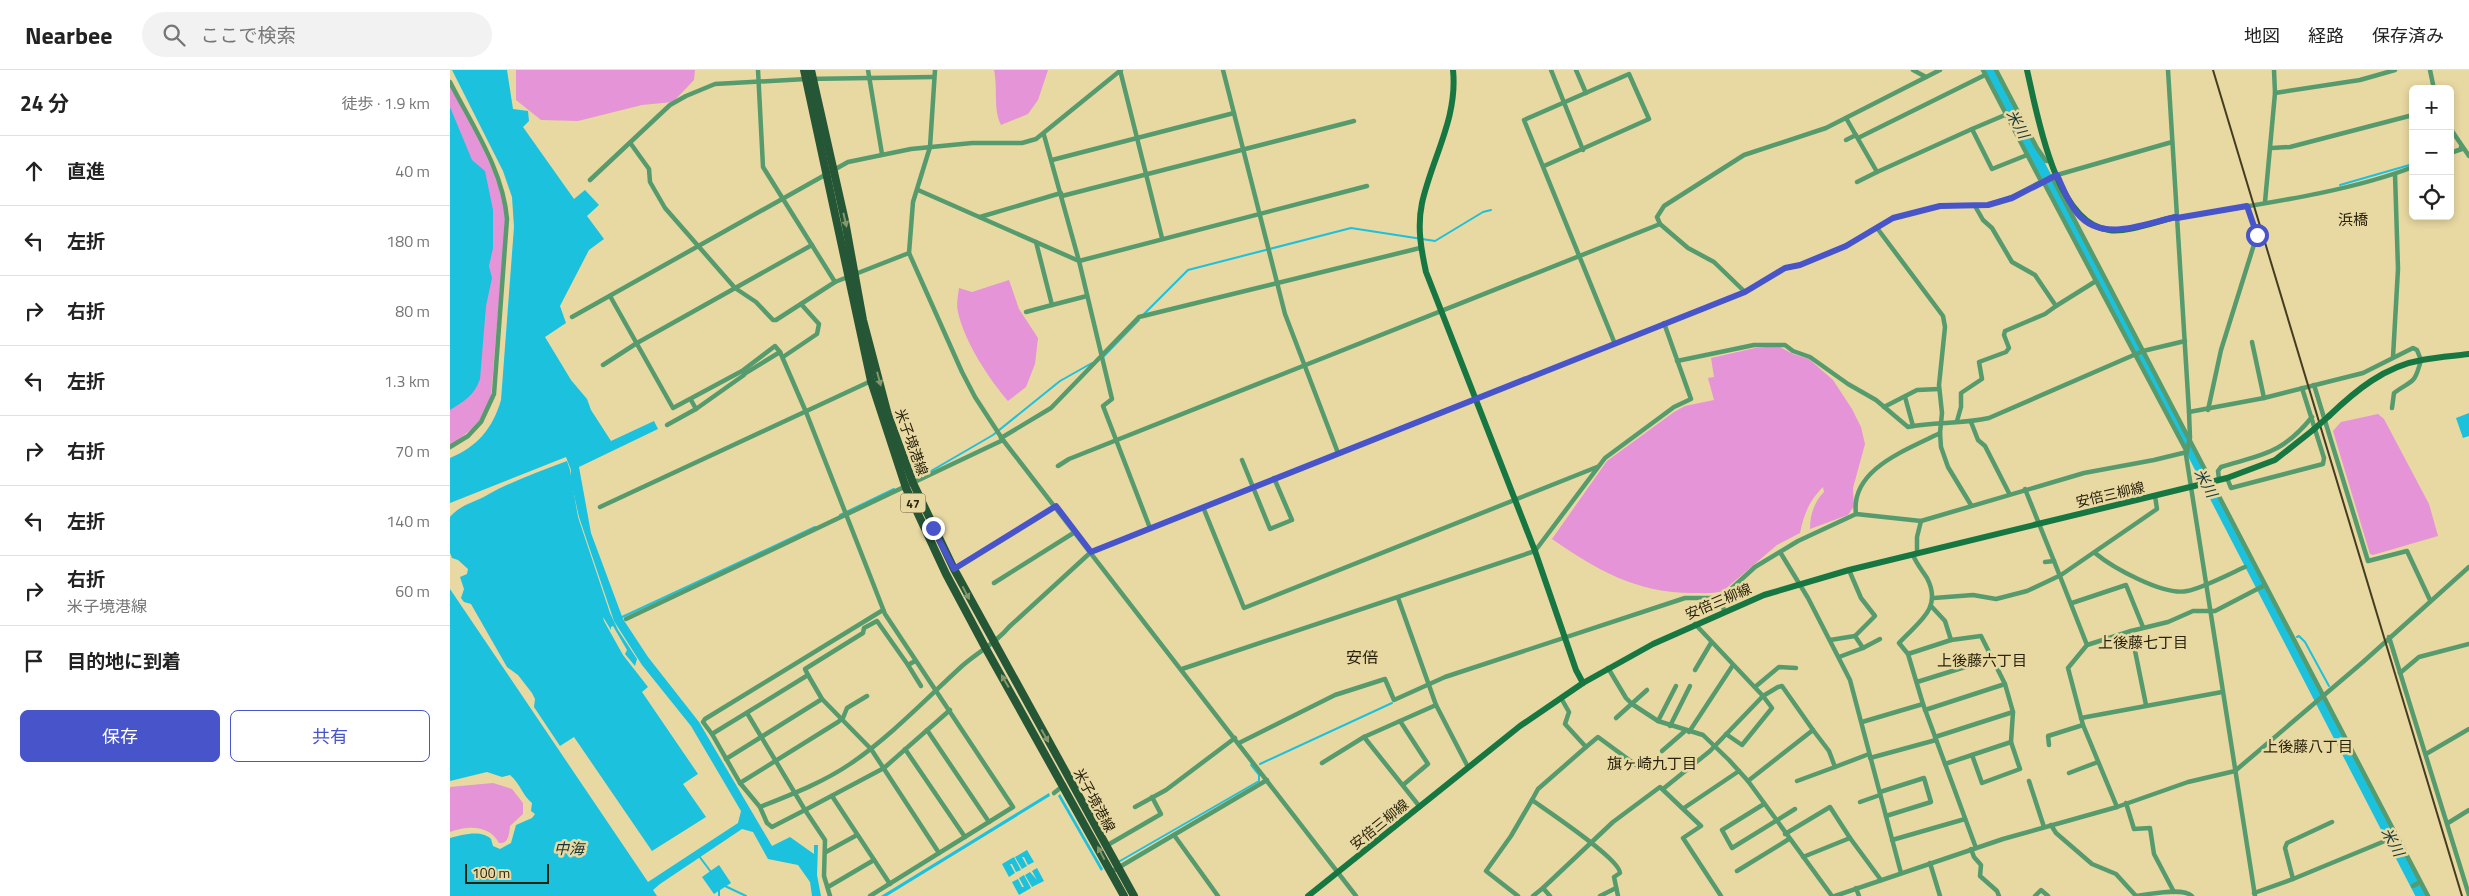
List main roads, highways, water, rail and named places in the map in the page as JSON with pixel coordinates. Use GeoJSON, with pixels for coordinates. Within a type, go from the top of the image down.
{"type":"FeatureCollection","features":[{"type":"Feature","properties":{"kind":"main road","name":"米子境港線"},"geometry":{"type":"LineString","coordinates":[[804,70],[809,79],[863,320],[888,414],[910,486],[993,643],[1106,846],[1124,896]]}},
{"type":"Feature","properties":{"kind":"main road","name":"米子境港線"},"geometry":{"type":"LineString","coordinates":[[809,79],[811,70]]}},
{"type":"Feature","properties":{"kind":"main road","name":"米子境港線"},"geometry":{"type":"LineString","coordinates":[[852,275],[871,381],[910,486],[946,574],[985,647],[1064,785],[1114,869],[1134,896]]}},
{"type":"Feature","properties":{"kind":"water","name":"中海"},"geometry":{"type":"Polygon","coordinates":[[[452,70],[507,70],[513,109],[528,111],[529,121],[523,127],[574,199],[585,190],[599,205],[587,216],[604,239],[589,250],[560,306],[566,323],[545,337],[571,380],[587,399],[591,410],[611,441],[654,421],[658,429],[579,467],[591,533],[623,619],[648,657],[699,722],[772,846],[790,837],[814,854],[814,845],[818,845],[817,875],[821,896],[812,896],[810,882],[798,865],[768,859],[753,832],[742,829],[660,884],[653,890],[657,896],[450,896],[450,838],[460,835],[482,834],[491,839],[493,846],[500,849],[511,843],[516,825],[532,818],[535,814],[531,811],[532,803],[510,775],[502,777],[487,772],[450,781],[450,589],[648,882],[738,823],[741,811],[691,726],[642,665],[614,621],[579,517],[571,481],[571,470],[566,457],[450,503],[450,458],[468,448],[483,435],[498,410],[501,400],[514,227],[512,197],[503,171],[452,70]]]}},
{"type":"Feature","properties":{"kind":"water"},"geometry":{"type":"Polygon","coordinates":[[[450,107],[472,160],[485,171],[493,210],[493,248],[489,266],[492,278],[486,306],[480,379],[472,394],[450,410],[450,107]]]}},
{"type":"Feature","properties":{"kind":"water"},"geometry":{"type":"Polygon","coordinates":[[[2469,413],[2469,436],[2463,438],[2456,418],[2469,413]]]}},
{"type":"Feature","properties":{"kind":"water"},"geometry":{"type":"Polygon","coordinates":[[[567,461],[578,517],[610,613],[618,630],[637,659],[635,666],[625,654],[627,650],[613,626],[611,630],[603,617],[604,621],[623,655],[648,687],[642,692],[698,774],[683,784],[706,817],[652,851],[574,737],[560,746],[534,707],[535,699],[532,693],[518,675],[507,667],[471,604],[464,602],[461,598],[464,589],[460,577],[467,574],[468,569],[458,560],[452,558],[450,553],[450,517],[454,513],[464,506],[507,485],[567,461]]]}},
{"type":"Feature","properties":{"kind":"water"},"geometry":{"type":"Polygon","coordinates":[[[1049,793],[1050,796],[887,896],[881,896],[1049,793]]]}},
{"type":"Feature","properties":{"kind":"water"},"geometry":{"type":"Polygon","coordinates":[[[1060,794],[1103,869],[1101,871],[1058,796],[1060,794]]]}},
{"type":"Feature","properties":{"kind":"water"},"geometry":{"type":"Polygon","coordinates":[[[1027,850],[1034,862],[1028,865],[1024,857],[1022,857],[1027,866],[1022,869],[1015,857],[1027,850]]]}},
{"type":"Feature","properties":{"kind":"water"},"geometry":{"type":"Polygon","coordinates":[[[1014,857],[1021,870],[1016,872],[1012,864],[1010,864],[1015,873],[1009,877],[1002,864],[1014,857]]]}},
{"type":"Feature","properties":{"kind":"water"},"geometry":{"type":"Polygon","coordinates":[[[719,865],[731,883],[714,894],[702,877],[719,865]]]}},
{"type":"Feature","properties":{"kind":"water"},"geometry":{"type":"Polygon","coordinates":[[[1037,868],[1044,881],[1032,887],[1025,875],[1030,872],[1037,880],[1032,871],[1037,868]]]}},
{"type":"Feature","properties":{"kind":"water"},"geometry":{"type":"Polygon","coordinates":[[[1024,875],[1031,888],[1019,895],[1012,882],[1018,879],[1022,887],[1024,887],[1019,878],[1024,875]]]}},
{"type":"Feature","properties":{"kind":"waterway","name":"米川"},"geometry":{"type":"LineString","coordinates":[[1990,70],[2150,372],[2421,896]]}},
{"type":"Feature","properties":{"kind":"waterway"},"geometry":{"type":"LineString","coordinates":[[2340,185],[2409,165]]}},
{"type":"Feature","properties":{"kind":"waterway"},"geometry":{"type":"LineString","coordinates":[[1144,314],[1188,270],[1351,228],[1435,241],[1483,212],[1491,210]]}},
{"type":"Feature","properties":{"kind":"waterway"},"geometry":{"type":"LineString","coordinates":[[1103,357],[1139,320]]}},
{"type":"Feature","properties":{"kind":"waterway"},"geometry":{"type":"LineString","coordinates":[[919,478],[993,435],[1060,381],[1092,363]]}},
{"type":"Feature","properties":{"kind":"waterway"},"geometry":{"type":"LineString","coordinates":[[840,515],[894,489]]}},
{"type":"Feature","properties":{"kind":"waterway"},"geometry":{"type":"LineString","coordinates":[[620,618],[815,527]]}},
{"type":"Feature","properties":{"kind":"waterway"},"geometry":{"type":"LineString","coordinates":[[2297,637],[2299,636],[2305,642],[2329,686]]}},
{"type":"Feature","properties":{"kind":"waterway"},"geometry":{"type":"LineString","coordinates":[[1260,764],[1392,703]]}},
{"type":"Feature","properties":{"kind":"waterway"},"geometry":{"type":"LineString","coordinates":[[1120,861],[1259,781],[1259,775],[1251,765]]}},
{"type":"Feature","properties":{"kind":"waterway"},"geometry":{"type":"LineString","coordinates":[[699,856],[711,872]]}},
{"type":"Feature","properties":{"kind":"waterway"},"geometry":{"type":"LineString","coordinates":[[725,886],[746,896]]}},
{"type":"Feature","properties":{"kind":"waterway"},"geometry":{"type":"LineString","coordinates":[[719,889],[719,896]]}},
{"type":"Feature","properties":{"kind":"railway"},"geometry":{"type":"LineString","coordinates":[[2213,70],[2462,896]]}},
{"type":"Feature","properties":{"kind":"district","name":"浜橋"},"geometry":{"type":"Point","coordinates":[2353,219]}},
{"type":"Feature","properties":{"kind":"district","name":"上後藤七丁目"},"geometry":{"type":"Point","coordinates":[2143,642]}},
{"type":"Feature","properties":{"kind":"district","name":"安倍"},"geometry":{"type":"Point","coordinates":[1362,657]}},
{"type":"Feature","properties":{"kind":"district","name":"上後藤六丁目"},"geometry":{"type":"Point","coordinates":[1982,660]}},
{"type":"Feature","properties":{"kind":"district","name":"上後藤八丁目"},"geometry":{"type":"Point","coordinates":[2308,746]}},
{"type":"Feature","properties":{"kind":"district","name":"旗ヶ崎九丁目"},"geometry":{"type":"Point","coordinates":[1652,763]}}]}
